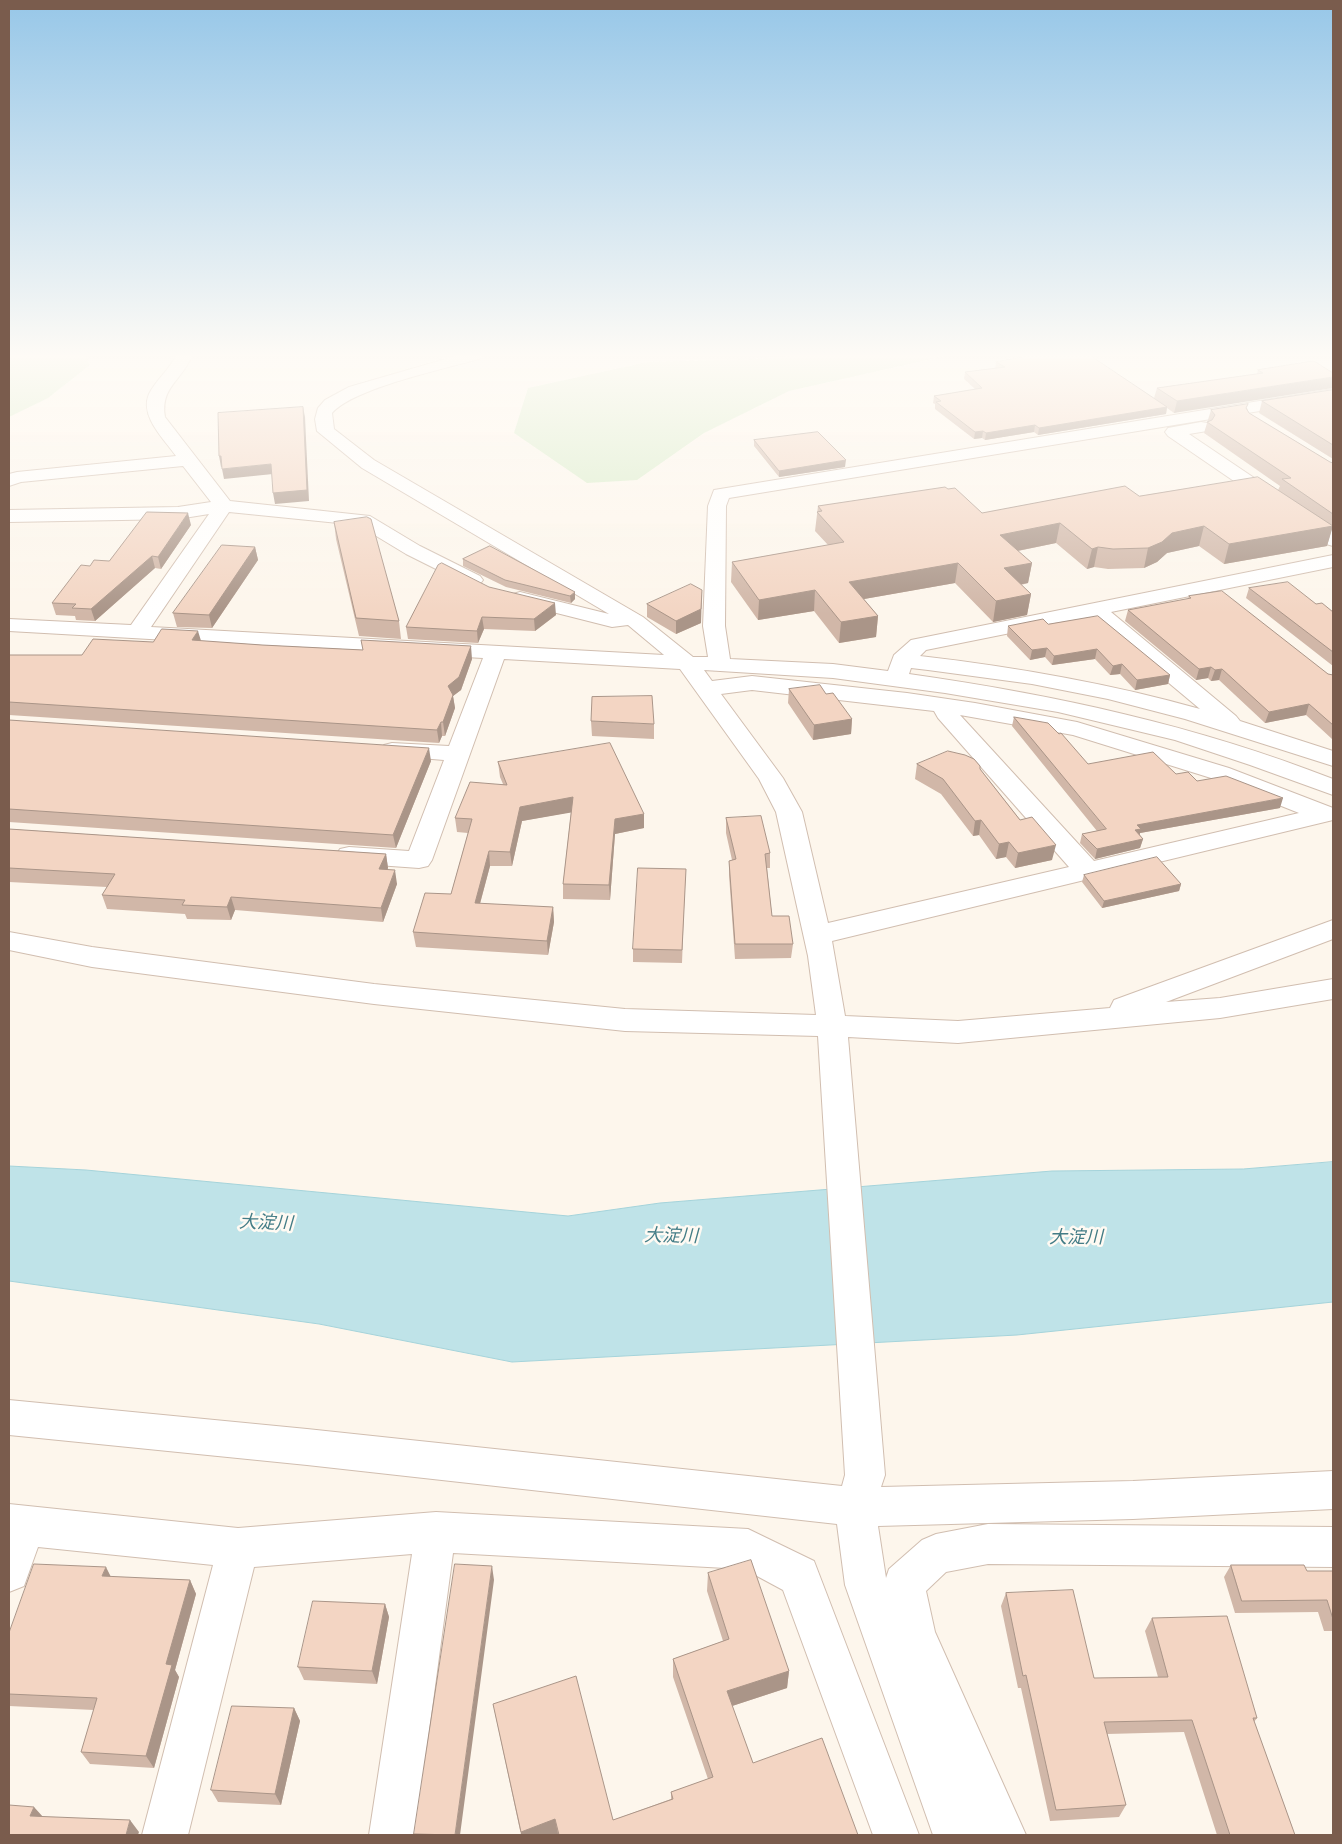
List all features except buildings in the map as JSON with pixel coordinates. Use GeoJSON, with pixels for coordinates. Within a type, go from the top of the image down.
{"type":"FeatureCollection","features":[{"type":"Feature","properties":{"kind":"street"},"geometry":{"type":"LineString","coordinates":[[175,442],[224,506]]}},
{"type":"Feature","properties":{"kind":"street"},"geometry":{"type":"LineString","coordinates":[[340,442],[368,464],[636,621],[687,663],[771,778],[789,812],[818,935],[832,1026],[866,1585],[956,1835]]}},
{"type":"Feature","properties":{"kind":"street"},"geometry":{"type":"LineString","coordinates":[[720,665],[714,626],[717,506],[721,494],[1070,442]]}},
{"type":"Feature","properties":{"kind":"street"},"geometry":{"type":"LineString","coordinates":[[1189,442],[1333,540]]}},
{"type":"Feature","properties":{"kind":"street"},"geometry":{"type":"LineString","coordinates":[[9,481],[17,477],[188,460]]}},
{"type":"Feature","properties":{"kind":"street"},"geometry":{"type":"LineString","coordinates":[[137,632],[224,506]]}},
{"type":"Feature","properties":{"kind":"street"},"geometry":{"type":"LineString","coordinates":[[9,516],[178,513],[224,506],[363,520],[413,550],[493,591],[612,621],[636,621]]}},
{"type":"Feature","properties":{"kind":"street"},"geometry":{"type":"LineString","coordinates":[[900,669],[919,646],[1333,561]]}},
{"type":"Feature","properties":{"kind":"street"},"geometry":{"type":"LineString","coordinates":[[1212,585],[1235,603]]}},
{"type":"Feature","properties":{"kind":"street"},"geometry":{"type":"LineString","coordinates":[[1095,610],[1235,727]]}},
{"type":"Feature","properties":{"kind":"street"},"geometry":{"type":"LineString","coordinates":[[9,625],[833,671],[976,669],[1108,692],[1235,727],[1333,759]]}},
{"type":"Feature","properties":{"kind":"street"},"geometry":{"type":"LineString","coordinates":[[331,854],[418,860],[496,652]]}},
{"type":"Feature","properties":{"kind":"street"},"geometry":{"type":"LineString","coordinates":[[900,669],[1133,722],[1220,747],[1333,788]]}},
{"type":"Feature","properties":{"kind":"street"},"geometry":{"type":"LineString","coordinates":[[706,689],[752,683],[946,706],[1077,729],[1220,772],[1329,816]]}},
{"type":"Feature","properties":{"kind":"street"},"geometry":{"type":"LineString","coordinates":[[946,706],[946,712],[1088,871]]}},
{"type":"Feature","properties":{"kind":"street"},"geometry":{"type":"LineString","coordinates":[[370,748],[458,754]]}},
{"type":"Feature","properties":{"kind":"street"},"geometry":{"type":"LineString","coordinates":[[818,935],[1329,816]]}},
{"type":"Feature","properties":{"kind":"street"},"geometry":{"type":"LineString","coordinates":[[1082,1022],[1206,978],[1333,929]]}},
{"type":"Feature","properties":{"kind":"street"},"geometry":{"type":"LineString","coordinates":[[9,941],[92,958],[374,994],[625,1020],[958,1032],[1220,1008],[1333,989]]}},
{"type":"Feature","properties":{"kind":"street"},"geometry":{"type":"LineString","coordinates":[[9,1418],[307,1447],[860,1491],[1133,1500],[1333,1490]]}},
{"type":"Feature","properties":{"kind":"street"},"geometry":{"type":"LineString","coordinates":[[9,1571],[17,1525],[238,1548],[436,1532],[748,1549],[799,1576],[896,1835]]}},
{"type":"Feature","properties":{"kind":"street"},"geometry":{"type":"LineString","coordinates":[[392,1835],[436,1532]]}},
{"type":"Feature","properties":{"kind":"street"},"geometry":{"type":"LineString","coordinates":[[1003,1835],[914,1634],[904,1584],[936,1554],[988,1544],[1333,1546]]}},
{"type":"Feature","properties":{"kind":"street"},"geometry":{"type":"LineString","coordinates":[[165,1835],[238,1548]]}},
{"type":"Feature","properties":{"kind":"green space"},"geometry":{"type":"Polygon","coordinates":[[[527,442],[691,442],[637,480],[587,483],[527,442]]]}},
{"type":"Feature","properties":{"kind":"water","name":"大淀川"},"geometry":{"type":"Polygon","coordinates":[[[1333,1162],[1333,1302],[1017,1335],[512,1362],[319,1324],[9,1281],[9,1166],[86,1170],[568,1216],[660,1203],[1052,1171],[1243,1169],[1333,1162]]]}}]}
